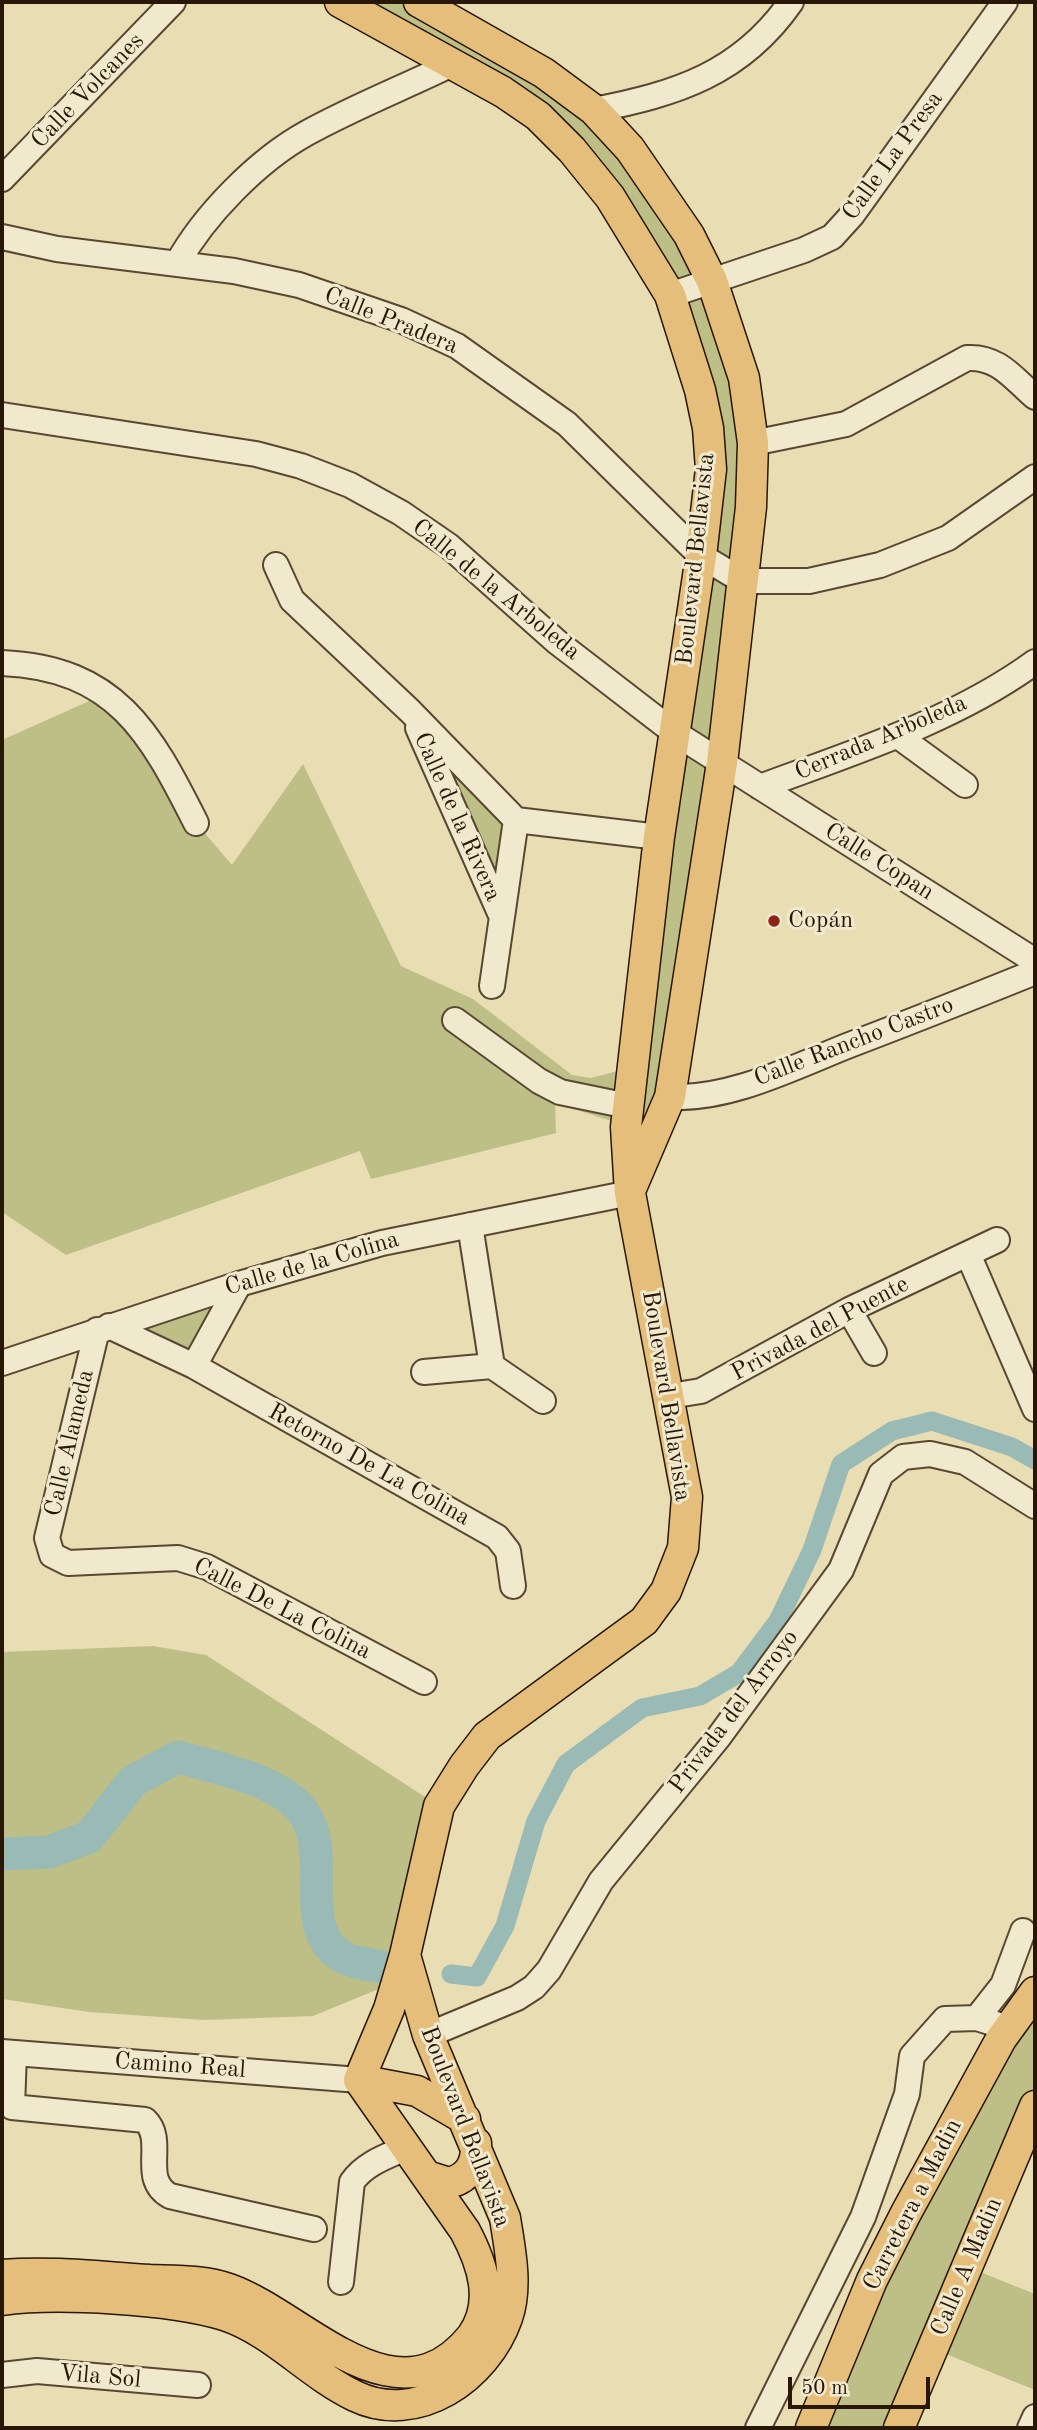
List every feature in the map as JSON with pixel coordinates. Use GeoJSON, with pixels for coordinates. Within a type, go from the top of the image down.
{"type":"FeatureCollection","features":[{"type":"Feature","properties":{"kind":"main road","name":"Boulevard Bellavista"},"geometry":{"type":"LineString","coordinates":[[2,2275],[45,2273],[209,2284],[252,2300],[368,2374],[414,2376],[436,2369],[461,2349],[474,2334],[486,2296],[476,2251],[430,2177],[359,2080],[406,1961],[439,1806],[487,1736],[644,1621],[666,1591],[683,1548],[687,1497],[670,1396],[629,1193],[628,1106],[659,836],[701,556],[710,469],[708,428],[700,390],[670,295],[610,197],[572,150],[538,116],[452,64],[340,2]]}},
{"type":"Feature","properties":{"kind":"main road","name":"Boulevard Bellavista"},"geometry":{"type":"LineString","coordinates":[[419,2],[544,73],[594,110],[630,149],[689,235],[712,281],[744,378],[753,443],[743,581],[722,763],[670,1097],[629,1193]]}},
{"type":"Feature","properties":{"kind":"main road","name":"Boulevard Bellavista"},"geometry":{"type":"LineString","coordinates":[[2,2300],[49,2297],[202,2309],[227,2316],[256,2330],[355,2396],[381,2404],[409,2404],[431,2399],[465,2379],[491,2348],[507,2318],[513,2281],[505,2218],[471,2131],[424,2024],[406,1961]]}},
{"type":"Feature","properties":{"kind":"main road","name":"Carretera a Madin"},"geometry":{"type":"LineString","coordinates":[[811,2428],[872,2280],[1008,2028],[1035,1992]]}},
{"type":"Feature","properties":{"kind":"main road"},"geometry":{"type":"LineString","coordinates":[[359,2080],[417,2091],[471,2131],[474,2162],[467,2176],[449,2183],[430,2177]]}},
{"type":"Feature","properties":{"kind":"main road","name":"Calle A Madin"},"geometry":{"type":"LineString","coordinates":[[899,2428],[1035,2106]]}},
{"type":"Feature","properties":{"kind":"street","name":"Calle Volcanes"},"geometry":{"type":"LineString","coordinates":[[2,179],[173,2]]}},
{"type":"Feature","properties":{"kind":"street"},"geometry":{"type":"LineString","coordinates":[[594,110],[657,97],[712,74],[767,33],[791,2]]}},
{"type":"Feature","properties":{"kind":"street","name":"Calle La Presa"},"geometry":{"type":"LineString","coordinates":[[670,295],[779,260],[832,237],[852,215],[1005,2]]}},
{"type":"Feature","properties":{"kind":"street"},"geometry":{"type":"LineString","coordinates":[[177,264],[205,220],[275,154],[307,133],[452,64]]}},
{"type":"Feature","properties":{"kind":"street","name":"Calle Pradera"},"geometry":{"type":"LineString","coordinates":[[2,237],[57,249],[234,271],[299,285],[401,320],[457,346],[567,424],[701,556],[743,581]]}},
{"type":"Feature","properties":{"kind":"street"},"geometry":{"type":"LineString","coordinates":[[753,443],[846,424],[967,358],[984,357],[999,365],[1035,397]]}},
{"type":"Feature","properties":{"kind":"street","name":"Calle de la Arboleda"},"geometry":{"type":"LineString","coordinates":[[2,415],[257,454],[301,466],[350,485],[401,513],[449,546],[557,642],[675,733],[722,763]]}},
{"type":"Feature","properties":{"kind":"street"},"geometry":{"type":"LineString","coordinates":[[743,581],[809,581],[880,565],[948,538],[1035,477]]}},
{"type":"Feature","properties":{"kind":"street","name":"Calle de la Rivera"},"geometry":{"type":"LineString","coordinates":[[276,565],[292,600],[410,711],[516,820],[500,913]]}},
{"type":"Feature","properties":{"kind":"street"},"geometry":{"type":"LineString","coordinates":[[2,663],[49,670],[81,681],[132,715],[163,757],[196,822]]}},
{"type":"Feature","properties":{"kind":"street","name":"Cerrada Arboleda"},"geometry":{"type":"LineString","coordinates":[[760,787],[906,742],[1034,664]]}},
{"type":"Feature","properties":{"kind":"street","name":"Calle de la Rivera"},"geometry":{"type":"LineString","coordinates":[[410,711],[500,913]]}},
{"type":"Feature","properties":{"kind":"street"},"geometry":{"type":"LineString","coordinates":[[906,742],[965,785]]}},
{"type":"Feature","properties":{"kind":"street","name":"Calle Copan"},"geometry":{"type":"LineString","coordinates":[[722,763],[1035,961]]}},
{"type":"Feature","properties":{"kind":"street"},"geometry":{"type":"LineString","coordinates":[[516,820],[659,836]]}},
{"type":"Feature","properties":{"kind":"street"},"geometry":{"type":"LineString","coordinates":[[492,986],[500,913]]}},
{"type":"Feature","properties":{"kind":"street","name":"Calle Rancho Castro"},"geometry":{"type":"LineString","coordinates":[[670,1097],[691,1098],[714,1094],[1035,972]]}},
{"type":"Feature","properties":{"kind":"street"},"geometry":{"type":"LineString","coordinates":[[455,1020],[539,1081],[561,1092],[628,1106]]}},
{"type":"Feature","properties":{"kind":"street","name":"Calle de la Colina"},"geometry":{"type":"LineString","coordinates":[[2,1363],[239,1284],[382,1242],[629,1193]]}},
{"type":"Feature","properties":{"kind":"street"},"geometry":{"type":"LineString","coordinates":[[470,1225],[492,1366]]}},
{"type":"Feature","properties":{"kind":"street","name":"Privada del Puente"},"geometry":{"type":"LineString","coordinates":[[670,1396],[701,1391],[849,1310],[997,1240]]}},
{"type":"Feature","properties":{"kind":"street"},"geometry":{"type":"LineString","coordinates":[[968,1254],[1035,1409]]}},
{"type":"Feature","properties":{"kind":"street"},"geometry":{"type":"LineString","coordinates":[[194,1366],[239,1284]]}},
{"type":"Feature","properties":{"kind":"street"},"geometry":{"type":"LineString","coordinates":[[849,1310],[874,1353]]}},
{"type":"Feature","properties":{"kind":"street","name":"Retorno De La Colina"},"geometry":{"type":"LineString","coordinates":[[103,1328],[194,1366],[497,1537],[508,1551],[513,1586]]}},
{"type":"Feature","properties":{"kind":"street","name":"Calle Alameda"},"geometry":{"type":"LineString","coordinates":[[52,1555],[47,1538],[103,1328]]}},
{"type":"Feature","properties":{"kind":"street"},"geometry":{"type":"LineString","coordinates":[[424,1372],[492,1366],[543,1401]]}},
{"type":"Feature","properties":{"kind":"street","name":"Privada del Arroyo"},"geometry":{"type":"LineString","coordinates":[[424,2024],[517,1998],[534,1986],[549,1970],[601,1881],[718,1738],[841,1570],[881,1474],[903,1457],[930,1454],[965,1462],[1035,1506]]}},
{"type":"Feature","properties":{"kind":"street","name":"Calle De La Colina"},"geometry":{"type":"LineString","coordinates":[[52,1555],[68,1563],[178,1558],[207,1567],[424,1682]]}},
{"type":"Feature","properties":{"kind":"street"},"geometry":{"type":"LineString","coordinates":[[977,2018],[1003,1985],[1023,1931]]}},
{"type":"Feature","properties":{"kind":"street"},"geometry":{"type":"LineString","coordinates":[[758,2428],[863,2217],[907,2094],[912,2056],[945,2019],[977,2018],[1008,2028]]}},
{"type":"Feature","properties":{"kind":"street"},"geometry":{"type":"LineString","coordinates":[[8,2053],[7,2107],[145,2120],[152,2131],[154,2174],[161,2191],[170,2196],[314,2229]]}},
{"type":"Feature","properties":{"kind":"street","name":"Camino Real"},"geometry":{"type":"LineString","coordinates":[[8,2053],[359,2080]]}},
{"type":"Feature","properties":{"kind":"street"},"geometry":{"type":"LineString","coordinates":[[341,2282],[352,2182],[358,2172],[408,2147]]}},
{"type":"Feature","properties":{"kind":"street","name":"Vila Sol"},"geometry":{"type":"LineString","coordinates":[[2,2375],[37,2371],[198,2385]]}},
{"type":"Feature","properties":{"kind":"street"},"geometry":{"type":"LineString","coordinates":[[1030,2428],[1035,2417]]}},
{"type":"Feature","properties":{"kind":"green space"},"geometry":{"type":"Polygon","coordinates":[[[340,2],[419,2],[544,73],[689,235],[753,443],[655,1135],[555,1103],[556,1133],[371,1179],[360,1151],[66,1255],[2,1212],[2,740],[105,694],[196,823],[232,865],[303,764],[401,966],[473,999],[572,1075],[591,1078],[633,1067],[710,469],[684,337],[572,150],[340,2]]]}},
{"type":"Feature","properties":{"kind":"green space"},"geometry":{"type":"Polygon","coordinates":[[[410,711],[516,820],[500,913],[410,711]]]}},
{"type":"Feature","properties":{"kind":"green space"},"geometry":{"type":"Polygon","coordinates":[[[239,1284],[194,1366],[109,1326],[239,1284]]]}},
{"type":"Feature","properties":{"kind":"green space"},"geometry":{"type":"Polygon","coordinates":[[[153,1646],[206,1655],[439,1806],[398,1981],[313,2016],[205,2020],[89,2012],[2,1999],[2,1652],[153,1646]]]}},
{"type":"Feature","properties":{"kind":"green space"},"geometry":{"type":"Polygon","coordinates":[[[1035,1992],[1035,2106],[899,2428],[811,2428],[1035,1992]]]}},
{"type":"Feature","properties":{"kind":"green space"},"geometry":{"type":"Polygon","coordinates":[[[970,2268],[1035,2294],[1035,2390],[936,2350],[970,2268]]]}},
{"type":"Feature","properties":{"kind":"waterway"},"geometry":{"type":"LineString","coordinates":[[451,1974],[477,1977],[505,1926],[536,1821],[566,1764],[642,1708],[700,1696],[739,1673],[778,1621],[812,1550],[841,1464],[892,1431],[932,1421],[1012,1447],[1035,1460]]}},
{"type":"Feature","properties":{"kind":"waterway"},"geometry":{"type":"LineString","coordinates":[[2,1854],[49,1852],[89,1837],[133,1781],[178,1757],[245,1776],[279,1791],[292,1801],[303,1812],[312,1829],[316,1848],[317,1909],[320,1927],[327,1943],[345,1958],[382,1967]]}},
{"type":"Feature","properties":{"kind":"place","name":"Copán"},"geometry":{"type":"Point","coordinates":[774,921]}}]}
